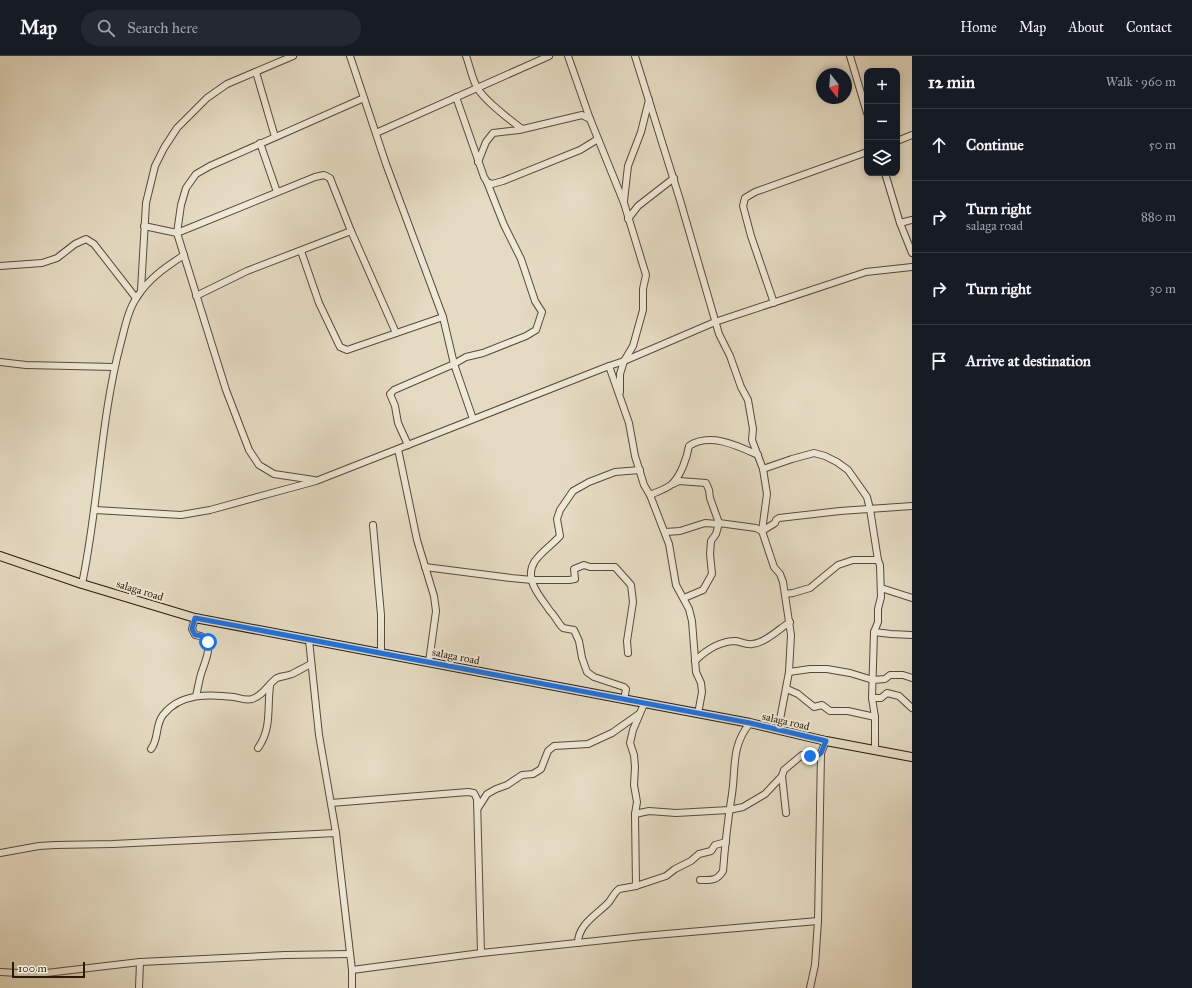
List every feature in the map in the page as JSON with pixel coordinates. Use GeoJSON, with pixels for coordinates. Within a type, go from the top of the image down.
{"type":"FeatureCollection","features":[{"type":"Feature","properties":{"kind":"main road","name":"salaga road"},"geometry":{"type":"LineString","coordinates":[[0,556],[82,584],[195,618],[309,640],[382,652],[644,704],[750,723],[826,741],[912,757]]}},
{"type":"Feature","properties":{"kind":"street"},"geometry":{"type":"LineString","coordinates":[[142,291],[146,203],[155,166],[164,148],[178,128],[207,98],[227,84],[294,56]]}},
{"type":"Feature","properties":{"kind":"street"},"geometry":{"type":"LineString","coordinates":[[350,56],[376,133],[443,317],[454,364],[473,419]]}},
{"type":"Feature","properties":{"kind":"street"},"geometry":{"type":"LineString","coordinates":[[466,56],[477,88],[508,119],[522,130]]}},
{"type":"Feature","properties":{"kind":"street"},"geometry":{"type":"LineString","coordinates":[[376,133],[549,56]]}},
{"type":"Feature","properties":{"kind":"street"},"geometry":{"type":"LineString","coordinates":[[568,56],[590,119],[624,203],[646,275],[643,289],[643,310],[634,346],[624,361],[620,374],[620,396]]}},
{"type":"Feature","properties":{"kind":"street"},"geometry":{"type":"LineString","coordinates":[[635,56],[674,178],[715,322],[719,334],[736,369],[741,387],[748,400],[752,422],[752,440],[763,469],[767,494],[762,531],[774,567],[780,574],[783,582],[791,635],[787,689],[778,730]]}},
{"type":"Feature","properties":{"kind":"street"},"geometry":{"type":"LineString","coordinates":[[850,56],[865,104]]}},
{"type":"Feature","properties":{"kind":"street"},"geometry":{"type":"LineString","coordinates":[[256,72],[275,137]]}},
{"type":"Feature","properties":{"kind":"street"},"geometry":{"type":"LineString","coordinates":[[408,445],[398,424],[395,406],[390,394],[394,390],[454,364],[466,357],[483,353],[526,336],[536,330],[542,312],[535,301],[521,259],[504,225],[478,162],[456,97]]}},
{"type":"Feature","properties":{"kind":"street"},"geometry":{"type":"LineString","coordinates":[[316,480],[274,474],[259,465],[249,450],[226,390],[177,233],[181,205],[186,188],[196,174],[210,166],[364,98]]}},
{"type":"Feature","properties":{"kind":"street"},"geometry":{"type":"LineString","coordinates":[[624,203],[628,166],[641,132],[649,100]]}},
{"type":"Feature","properties":{"kind":"street"},"geometry":{"type":"LineString","coordinates":[[478,162],[486,142],[494,133],[522,130],[582,115],[590,119]]}},
{"type":"Feature","properties":{"kind":"street"},"geometry":{"type":"LineString","coordinates":[[900,140],[912,135]]}},
{"type":"Feature","properties":{"kind":"street"},"geometry":{"type":"LineString","coordinates":[[487,182],[492,184],[503,181],[580,150],[598,139]]}},
{"type":"Feature","properties":{"kind":"street"},"geometry":{"type":"LineString","coordinates":[[260,144],[277,192]]}},
{"type":"Feature","properties":{"kind":"street"},"geometry":{"type":"LineString","coordinates":[[774,303],[742,206],[745,198],[755,192],[864,153]]}},
{"type":"Feature","properties":{"kind":"street"},"geometry":{"type":"LineString","coordinates":[[144,226],[177,233],[315,177],[324,175],[330,178],[351,231],[396,333]]}},
{"type":"Feature","properties":{"kind":"street"},"geometry":{"type":"LineString","coordinates":[[886,176],[900,223],[912,253]]}},
{"type":"Feature","properties":{"kind":"street"},"geometry":{"type":"LineString","coordinates":[[628,219],[638,206],[674,178]]}},
{"type":"Feature","properties":{"kind":"street"},"geometry":{"type":"LineString","coordinates":[[900,223],[912,220]]}},
{"type":"Feature","properties":{"kind":"street"},"geometry":{"type":"LineString","coordinates":[[196,296],[247,271],[351,231]]}},
{"type":"Feature","properties":{"kind":"street"},"geometry":{"type":"LineString","coordinates":[[0,266],[42,263],[57,258],[75,244],[86,239],[94,244],[136,298]]}},
{"type":"Feature","properties":{"kind":"street"},"geometry":{"type":"LineString","coordinates":[[301,251],[319,303],[340,347],[347,350],[443,317]]}},
{"type":"Feature","properties":{"kind":"street"},"geometry":{"type":"LineString","coordinates":[[82,584],[95,510],[114,367],[129,314],[136,298],[148,282],[166,266],[184,255]]}},
{"type":"Feature","properties":{"kind":"street"},"geometry":{"type":"LineString","coordinates":[[95,510],[181,515],[210,510],[316,480],[624,361],[715,322],[866,272],[912,267]]}},
{"type":"Feature","properties":{"kind":"street"},"geometry":{"type":"LineString","coordinates":[[0,362],[26,365],[114,367]]}},
{"type":"Feature","properties":{"kind":"street"},"geometry":{"type":"LineString","coordinates":[[609,366],[629,424],[635,456],[644,485],[650,495],[659,521],[665,532],[673,560],[676,585],[689,609],[692,621],[696,672],[701,683],[702,692],[698,714]]}},
{"type":"Feature","properties":{"kind":"street"},"geometry":{"type":"LineString","coordinates":[[671,485],[679,475],[688,453],[689,446],[695,442],[718,440],[758,455]]}},
{"type":"Feature","properties":{"kind":"street"},"geometry":{"type":"LineString","coordinates":[[398,449],[417,540],[434,596],[436,611],[429,662]]}},
{"type":"Feature","properties":{"kind":"street"},"geometry":{"type":"LineString","coordinates":[[763,469],[814,453],[825,456],[848,470],[867,497],[880,565],[882,597],[878,609],[878,622],[874,632],[872,698],[875,717],[875,750]]}},
{"type":"Feature","properties":{"kind":"street"},"geometry":{"type":"LineString","coordinates":[[624,700],[626,690],[624,687],[594,677],[587,672],[582,658],[579,642],[574,630],[563,628],[537,593],[532,580],[531,570],[540,555],[560,536],[558,519],[560,510],[573,491],[589,482],[615,472],[640,470]]}},
{"type":"Feature","properties":{"kind":"street"},"geometry":{"type":"LineString","coordinates":[[650,495],[679,481],[706,483],[709,490],[718,523],[716,534],[711,541],[710,554],[712,574],[703,590],[684,598]]}},
{"type":"Feature","properties":{"kind":"street"},"geometry":{"type":"LineString","coordinates":[[762,531],[775,523],[779,518],[840,511],[912,506]]}},
{"type":"Feature","properties":{"kind":"street"},"geometry":{"type":"LineString","coordinates":[[665,532],[680,531],[705,523],[718,523],[756,528],[762,531]]}},
{"type":"Feature","properties":{"kind":"street"},"geometry":{"type":"LineString","coordinates":[[373,525],[381,616],[382,652]]}},
{"type":"Feature","properties":{"kind":"street"},"geometry":{"type":"LineString","coordinates":[[785,594],[810,588],[838,565],[853,560],[878,560]]}},
{"type":"Feature","properties":{"kind":"street"},"geometry":{"type":"LineString","coordinates":[[425,567],[532,580],[575,579],[574,569],[584,565],[590,567],[615,567],[630,585],[633,602],[627,641],[628,653]]}},
{"type":"Feature","properties":{"kind":"street"},"geometry":{"type":"LineString","coordinates":[[881,588],[912,598]]}},
{"type":"Feature","properties":{"kind":"street"},"geometry":{"type":"LineString","coordinates":[[195,618],[192,629],[195,635],[201,635],[208,642],[206,659],[199,680],[196,696]]}},
{"type":"Feature","properties":{"kind":"street"},"geometry":{"type":"LineString","coordinates":[[695,661],[704,652],[722,643],[736,641],[752,644],[764,640],[790,622]]}},
{"type":"Feature","properties":{"kind":"street"},"geometry":{"type":"LineString","coordinates":[[874,632],[912,635]]}},
{"type":"Feature","properties":{"kind":"street"},"geometry":{"type":"LineString","coordinates":[[309,640],[319,735],[336,833],[352,970],[352,988]]}},
{"type":"Feature","properties":{"kind":"street"},"geometry":{"type":"LineString","coordinates":[[151,749],[155,744],[159,720],[171,706],[182,700],[196,696],[217,695],[251,700],[260,695],[276,679],[291,674],[311,664]]}},
{"type":"Feature","properties":{"kind":"street"},"geometry":{"type":"LineString","coordinates":[[789,672],[810,669],[827,669],[850,673],[873,680],[884,679],[890,675],[903,675],[912,678]]}},
{"type":"Feature","properties":{"kind":"street"},"geometry":{"type":"LineString","coordinates":[[258,748],[267,733],[270,686]]}},
{"type":"Feature","properties":{"kind":"street"},"geometry":{"type":"LineString","coordinates":[[787,689],[798,694],[814,707],[822,705],[830,711],[848,711],[875,717]]}},
{"type":"Feature","properties":{"kind":"street"},"geometry":{"type":"LineString","coordinates":[[872,698],[881,698],[887,693],[899,696],[912,708]]}},
{"type":"Feature","properties":{"kind":"street"},"geometry":{"type":"LineString","coordinates":[[636,886],[635,814],[637,802],[634,785],[634,755],[630,743],[633,730],[644,704]]}},
{"type":"Feature","properties":{"kind":"street"},"geometry":{"type":"LineString","coordinates":[[477,809],[487,794],[507,785],[522,775],[533,774],[541,769],[548,751],[554,746],[588,744],[612,733],[639,714]]}},
{"type":"Feature","properties":{"kind":"street"},"geometry":{"type":"LineString","coordinates":[[700,880],[715,880],[723,871],[734,764],[740,737],[750,723]]}},
{"type":"Feature","properties":{"kind":"street"},"geometry":{"type":"LineString","coordinates":[[810,988],[815,965],[818,921],[821,753],[826,741]]}},
{"type":"Feature","properties":{"kind":"street"},"geometry":{"type":"LineString","coordinates":[[786,813],[782,776],[784,770],[802,755],[817,756],[821,753]]}},
{"type":"Feature","properties":{"kind":"street"},"geometry":{"type":"LineString","coordinates":[[635,814],[649,811],[676,813],[729,810],[743,807],[765,794],[782,776]]}},
{"type":"Feature","properties":{"kind":"street"},"geometry":{"type":"LineString","coordinates":[[331,803],[468,792],[474,793],[477,799],[482,953]]}},
{"type":"Feature","properties":{"kind":"street"},"geometry":{"type":"LineString","coordinates":[[0,853],[55,845],[113,844],[336,833]]}},
{"type":"Feature","properties":{"kind":"street"},"geometry":{"type":"LineString","coordinates":[[578,943],[578,936],[580,932],[592,917],[610,901],[614,893],[619,889],[636,886],[666,876],[675,869],[691,861],[699,854],[711,851],[715,845],[726,842]]}},
{"type":"Feature","properties":{"kind":"street"},"geometry":{"type":"LineString","coordinates":[[352,970],[482,953],[643,936],[818,921]]}},
{"type":"Feature","properties":{"kind":"street"},"geometry":{"type":"LineString","coordinates":[[0,972],[38,974],[140,962],[285,955],[350,954]]}},
{"type":"Feature","properties":{"kind":"street"},"geometry":{"type":"LineString","coordinates":[[139,988],[140,962]]}},
{"type":"Feature","properties":{"kind":"route"},"geometry":{"type":"LineString","coordinates":[[208,642],[201,635],[195,635],[192,629],[195,618],[309,640],[382,652],[644,704],[750,723],[826,741],[821,753],[817,756],[810,756]]}}]}
